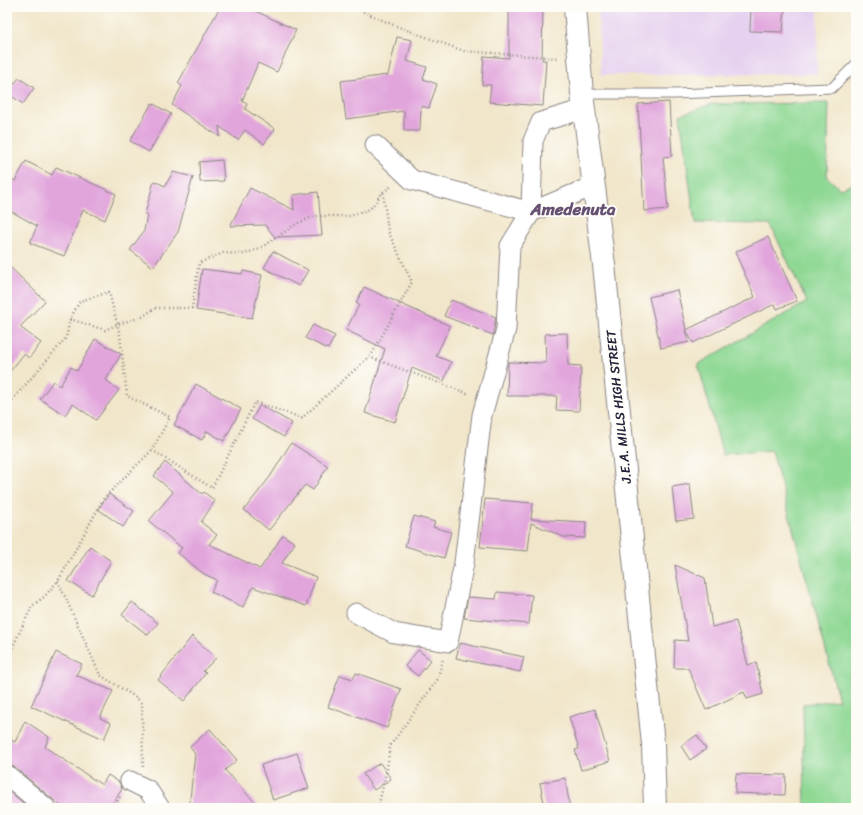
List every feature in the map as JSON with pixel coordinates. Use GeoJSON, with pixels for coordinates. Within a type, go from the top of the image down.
{"type":"FeatureCollection","features":[{"type":"Feature","properties":{"kind":"highway","name":"J.E.A. MILLS HIGH STREET"},"geometry":{"type":"LineString","coordinates":[[575,7],[583,102],[604,265],[653,744],[655,808]]}},
{"type":"Feature","properties":{"kind":"street"},"geometry":{"type":"LineString","coordinates":[[356,613],[394,633],[448,642],[464,563],[482,415],[506,329],[510,246],[531,212],[533,141],[541,122],[583,102]]}},
{"type":"Feature","properties":{"kind":"street"},"geometry":{"type":"LineString","coordinates":[[375,145],[412,180],[531,212],[593,186]]}},
{"type":"Feature","properties":{"kind":"street"},"geometry":{"type":"LineString","coordinates":[[7,775],[46,808]]}},
{"type":"Feature","properties":{"kind":"street"},"geometry":{"type":"LineString","coordinates":[[136,784],[148,790],[160,808]]}},
{"type":"Feature","properties":{"kind":"lane"},"geometry":{"type":"LineString","coordinates":[[583,102],[674,94],[832,88],[856,64]]}},
{"type":"Feature","properties":{"kind":"path"},"geometry":{"type":"LineString","coordinates":[[352,7],[396,26],[464,51],[559,58]]}},
{"type":"Feature","properties":{"kind":"path"},"geometry":{"type":"LineString","coordinates":[[70,319],[105,330],[118,324],[142,317],[155,308],[192,308],[199,263],[224,253],[245,254],[262,247],[296,224],[315,216],[350,216],[370,209],[383,192],[399,180],[412,180]]}},
{"type":"Feature","properties":{"kind":"path"},"geometry":{"type":"LineString","coordinates":[[152,450],[212,488],[255,402],[302,418],[372,354],[412,282],[388,231],[383,192]]}},
{"type":"Feature","properties":{"kind":"path"},"geometry":{"type":"LineString","coordinates":[[7,406],[66,338],[70,319],[80,301],[109,292],[118,324],[127,396],[170,417],[152,450],[104,498],[58,581],[32,606],[7,658]]}},
{"type":"Feature","properties":{"kind":"path"},"geometry":{"type":"LineString","coordinates":[[369,357],[486,401]]}},
{"type":"Feature","properties":{"kind":"path"},"geometry":{"type":"LineString","coordinates":[[58,581],[100,675],[137,698],[142,704],[136,784]]}},
{"type":"Feature","properties":{"kind":"path"},"geometry":{"type":"LineString","coordinates":[[378,808],[387,769],[390,746],[437,680],[448,642]]}},
{"type":"Feature","properties":{"kind":"shaded area"},"geometry":{"type":"Polygon","coordinates":[[[598,7],[818,7],[817,74],[601,75],[598,7]]]}},
{"type":"Feature","properties":{"kind":"green space"},"geometry":{"type":"Polygon","coordinates":[[[829,103],[827,177],[840,189],[856,183],[856,808],[805,808],[803,704],[839,700],[772,451],[723,455],[698,364],[807,302],[770,224],[695,223],[680,115],[712,104],[829,103]]]}},
{"type":"Feature","properties":{"kind":"building"},"geometry":{"type":"Polygon","coordinates":[[[220,7],[247,7],[296,30],[277,72],[258,63],[242,101],[247,104],[245,109],[275,129],[264,144],[245,130],[238,140],[219,126],[220,137],[172,105],[182,86],[178,83],[220,7]]]}},
{"type":"Feature","properties":{"kind":"building"},"geometry":{"type":"Polygon","coordinates":[[[509,7],[543,7],[542,60],[546,60],[543,106],[489,102],[491,85],[482,85],[484,56],[509,58],[509,7]]]}},
{"type":"Feature","properties":{"kind":"building"},"geometry":{"type":"Polygon","coordinates":[[[751,7],[785,7],[783,32],[750,31],[751,7]]]}},
{"type":"Feature","properties":{"kind":"building"},"geometry":{"type":"Polygon","coordinates":[[[397,37],[412,40],[407,61],[427,67],[423,79],[437,84],[429,108],[421,106],[420,131],[404,131],[404,111],[346,119],[341,81],[388,75],[397,37]]]}},
{"type":"Feature","properties":{"kind":"building"},"geometry":{"type":"Polygon","coordinates":[[[19,78],[34,88],[23,104],[7,93],[19,78]]]}},
{"type":"Feature","properties":{"kind":"building"},"geometry":{"type":"Polygon","coordinates":[[[669,102],[672,156],[663,157],[668,209],[644,211],[638,104],[669,102]]]}},
{"type":"Feature","properties":{"kind":"building"},"geometry":{"type":"Polygon","coordinates":[[[152,103],[171,114],[149,152],[130,141],[152,103]]]}},
{"type":"Feature","properties":{"kind":"building"},"geometry":{"type":"Polygon","coordinates":[[[222,160],[224,181],[200,182],[199,162],[222,160]]]}},
{"type":"Feature","properties":{"kind":"building"},"geometry":{"type":"Polygon","coordinates":[[[26,161],[52,175],[56,167],[116,194],[105,220],[83,210],[64,256],[30,243],[37,226],[7,209],[7,176],[15,181],[26,161]]]}},
{"type":"Feature","properties":{"kind":"building"},"geometry":{"type":"Polygon","coordinates":[[[173,172],[193,177],[178,232],[153,267],[130,250],[144,231],[147,214],[145,214],[154,181],[165,186],[173,172]]]}},
{"type":"Feature","properties":{"kind":"building"},"geometry":{"type":"Polygon","coordinates":[[[250,188],[294,210],[293,195],[318,192],[322,235],[275,237],[265,225],[230,226],[250,188]]]}},
{"type":"Feature","properties":{"kind":"building"},"geometry":{"type":"Polygon","coordinates":[[[768,237],[797,301],[777,309],[775,304],[693,343],[686,330],[755,297],[735,252],[768,237]]]}},
{"type":"Feature","properties":{"kind":"building"},"geometry":{"type":"Polygon","coordinates":[[[273,251],[308,270],[299,286],[264,268],[273,251]]]}},
{"type":"Feature","properties":{"kind":"building"},"geometry":{"type":"Polygon","coordinates":[[[7,264],[45,301],[20,327],[41,343],[29,358],[24,354],[7,375],[7,264]]]}},
{"type":"Feature","properties":{"kind":"building"},"geometry":{"type":"Polygon","coordinates":[[[202,269],[242,274],[243,271],[262,275],[252,318],[196,310],[202,269]]]}},
{"type":"Feature","properties":{"kind":"building"},"geometry":{"type":"Polygon","coordinates":[[[364,287],[450,326],[436,356],[451,362],[444,381],[412,368],[395,422],[365,413],[385,349],[346,330],[359,305],[356,303],[364,287]]]}},
{"type":"Feature","properties":{"kind":"building"},"geometry":{"type":"Polygon","coordinates":[[[677,290],[689,342],[661,348],[649,297],[677,290]]]}},
{"type":"Feature","properties":{"kind":"building"},"geometry":{"type":"Polygon","coordinates":[[[451,300],[496,317],[493,335],[444,316],[451,300]]]}},
{"type":"Feature","properties":{"kind":"building"},"geometry":{"type":"Polygon","coordinates":[[[313,325],[335,336],[328,349],[305,338],[313,325]]]}},
{"type":"Feature","properties":{"kind":"building"},"geometry":{"type":"Polygon","coordinates":[[[567,333],[568,365],[581,366],[579,411],[556,410],[557,396],[507,396],[508,362],[546,363],[545,334],[567,333]]]}},
{"type":"Feature","properties":{"kind":"building"},"geometry":{"type":"Polygon","coordinates":[[[95,339],[121,354],[106,380],[119,390],[96,420],[73,404],[65,415],[40,399],[53,381],[60,386],[71,367],[77,371],[95,339]]]}},
{"type":"Feature","properties":{"kind":"building"},"geometry":{"type":"Polygon","coordinates":[[[196,384],[241,409],[224,441],[207,431],[202,440],[174,425],[196,384]]]}},
{"type":"Feature","properties":{"kind":"building"},"geometry":{"type":"Polygon","coordinates":[[[260,405],[292,423],[284,437],[252,419],[260,405]]]}},
{"type":"Feature","properties":{"kind":"building"},"geometry":{"type":"Polygon","coordinates":[[[291,443],[328,466],[313,490],[305,485],[269,530],[244,510],[270,477],[291,443]]]}},
{"type":"Feature","properties":{"kind":"building"},"geometry":{"type":"Polygon","coordinates":[[[165,462],[202,494],[204,492],[215,501],[201,522],[217,535],[209,544],[260,569],[283,535],[295,543],[282,563],[316,577],[306,606],[253,587],[243,607],[211,592],[217,580],[204,574],[178,553],[182,548],[149,521],[173,492],[154,476],[165,462]]]}},
{"type":"Feature","properties":{"kind":"building"},"geometry":{"type":"Polygon","coordinates":[[[690,484],[694,519],[676,521],[672,487],[690,484]]]}},
{"type":"Feature","properties":{"kind":"building"},"geometry":{"type":"Polygon","coordinates":[[[109,494],[134,511],[123,527],[98,509],[109,494]]]}},
{"type":"Feature","properties":{"kind":"building"},"geometry":{"type":"Polygon","coordinates":[[[485,499],[533,503],[531,519],[586,522],[585,538],[564,537],[531,523],[528,551],[480,547],[485,499]]]}},
{"type":"Feature","properties":{"kind":"building"},"geometry":{"type":"Polygon","coordinates":[[[414,516],[435,522],[433,527],[451,532],[444,558],[405,546],[414,516]]]}},
{"type":"Feature","properties":{"kind":"building"},"geometry":{"type":"Polygon","coordinates":[[[90,546],[111,561],[92,595],[68,581],[90,546]]]}},
{"type":"Feature","properties":{"kind":"building"},"geometry":{"type":"Polygon","coordinates":[[[675,565],[705,578],[712,627],[736,621],[748,665],[756,662],[763,694],[747,699],[744,692],[706,710],[688,668],[674,668],[675,640],[688,641],[675,565]]]}},
{"type":"Feature","properties":{"kind":"building"},"geometry":{"type":"Polygon","coordinates":[[[497,592],[532,595],[529,624],[464,618],[468,597],[496,599],[497,592]]]}},
{"type":"Feature","properties":{"kind":"building"},"geometry":{"type":"Polygon","coordinates":[[[132,602],[158,623],[148,635],[122,615],[132,602]]]}},
{"type":"Feature","properties":{"kind":"building"},"geometry":{"type":"Polygon","coordinates":[[[192,636],[216,658],[203,671],[206,673],[184,701],[158,680],[192,636]]]}},
{"type":"Feature","properties":{"kind":"building"},"geometry":{"type":"Polygon","coordinates":[[[460,643],[524,657],[520,672],[456,658],[460,643]]]}},
{"type":"Feature","properties":{"kind":"building"},"geometry":{"type":"Polygon","coordinates":[[[418,650],[431,660],[418,676],[405,666],[418,650]]]}},
{"type":"Feature","properties":{"kind":"building"},"geometry":{"type":"Polygon","coordinates":[[[56,652],[82,664],[76,675],[113,691],[100,718],[111,723],[104,739],[31,706],[56,652]]]}},
{"type":"Feature","properties":{"kind":"building"},"geometry":{"type":"Polygon","coordinates":[[[356,673],[401,689],[387,728],[328,707],[340,675],[353,679],[356,673]]]}},
{"type":"Feature","properties":{"kind":"building"},"geometry":{"type":"Polygon","coordinates":[[[595,709],[610,761],[581,770],[575,750],[579,749],[569,717],[595,709]]]}},
{"type":"Feature","properties":{"kind":"building"},"geometry":{"type":"Polygon","coordinates":[[[25,721],[49,737],[45,747],[102,785],[108,775],[119,782],[122,789],[110,808],[63,808],[14,767],[7,764],[7,737],[15,742],[25,721]]]}},
{"type":"Feature","properties":{"kind":"building"},"geometry":{"type":"Polygon","coordinates":[[[210,729],[237,760],[225,770],[260,808],[189,808],[195,754],[190,747],[210,729]]]}},
{"type":"Feature","properties":{"kind":"building"},"geometry":{"type":"Polygon","coordinates":[[[697,735],[706,749],[690,760],[681,746],[697,735]]]}},
{"type":"Feature","properties":{"kind":"building"},"geometry":{"type":"Polygon","coordinates":[[[297,753],[309,788],[273,800],[261,765],[297,753]]]}},
{"type":"Feature","properties":{"kind":"building"},"geometry":{"type":"Polygon","coordinates":[[[380,763],[391,779],[374,790],[363,774],[380,763]]]}},
{"type":"Feature","properties":{"kind":"building"},"geometry":{"type":"Polygon","coordinates":[[[736,774],[786,775],[785,795],[735,793],[736,774]]]}},
{"type":"Feature","properties":{"kind":"building"},"geometry":{"type":"Polygon","coordinates":[[[565,778],[570,808],[545,808],[540,783],[565,778]]]}},
{"type":"Feature","properties":{"kind":"building"},"geometry":{"type":"Polygon","coordinates":[[[7,789],[29,808],[7,808],[7,789]]]}},
{"type":"Feature","properties":{"kind":"district","name":"Amedenuta"},"geometry":{"type":"Point","coordinates":[573,209]}}]}
